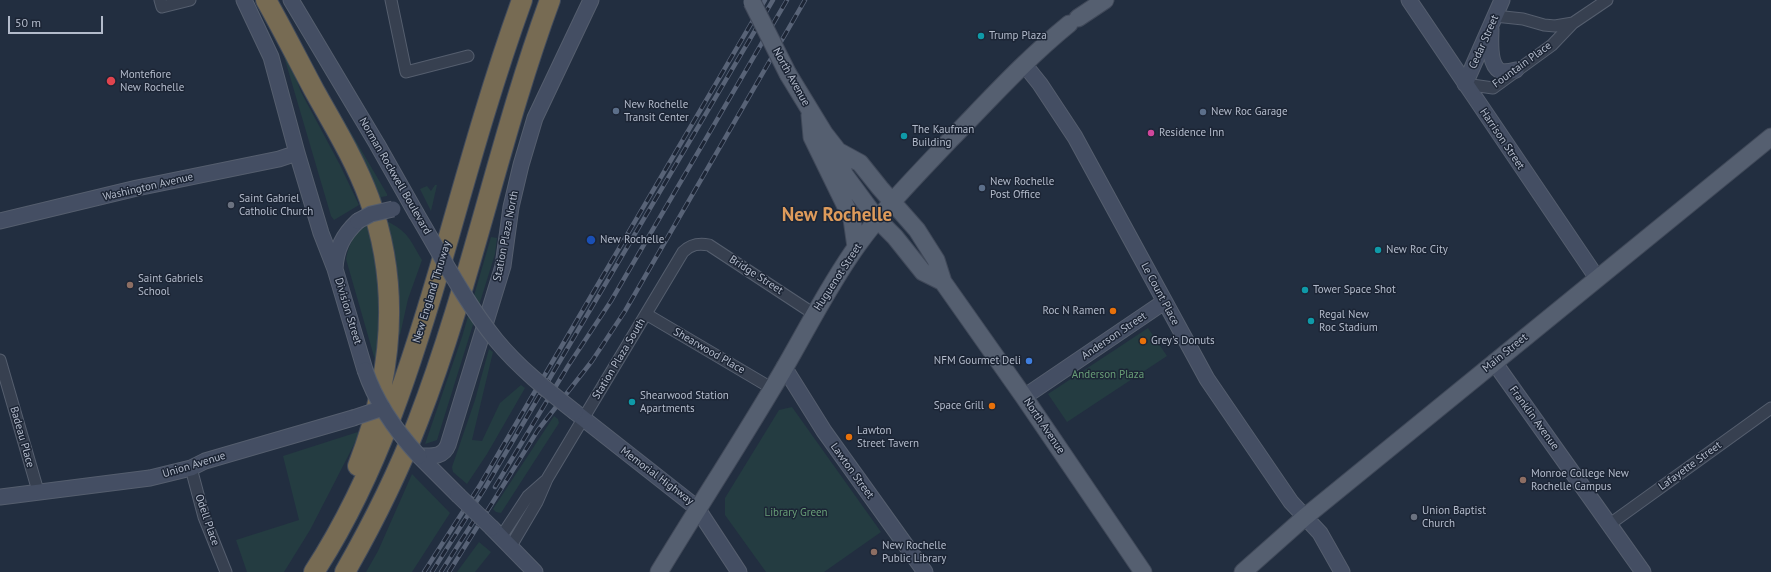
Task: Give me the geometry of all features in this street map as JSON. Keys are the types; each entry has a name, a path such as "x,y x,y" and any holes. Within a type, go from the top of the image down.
{"highway":[{"path":"266,0 344,145 361,180 379,232 388,278 390,334 380,396 360,460 317,568"},
{"name":"New England Thruway","path":"317,568 364,482 382,441 399,396 427,309 492,87 522,0"},
{"path":"345,572 383,504 419,419 449,331 525,73 550,0"}],"main road":[{"name":"Huguenot Street","path":"659,572 697,508 773,388 814,314 856,247 877,219 982,106 1024,64 1074,21 1105,0"},
{"name":"North Avenue","path":"751,1 788,74 810,111 838,151 844,174 877,219 895,237 923,272 943,282"},
{"path":"810,111 812,137 852,220 856,247"},
{"name":"Main Street","path":"1243,572 1306,517 1494,362 1771,137"},
{"name":"North Avenue","path":"838,151 860,163 917,230 936,260 943,282 1024,397 1143,572"}],"street":[{"path":"161,3 190,0"},
{"name":"Division Street","path":"244,0 271,57 297,153 321,233 335,269 365,370 383,408 396,430 419,456 536,572"},
{"name":"Norman Rockwell Boulevard","path":"291,0 377,144 414,211 475,312 496,340 530,376 579,416"},
{"path":"392,0 406,72 468,56"},
{"name":"Station Plaza North","path":"419,456 439,456 446,451 503,266 512,207 521,166 535,118 591,0"},
{"name":"Harrison Street","path":"1409,0 1597,278"},
{"name":"Cedar Street","path":"1465,84 1502,0"},
{"name":"Fountain Place","path":"1465,84 1493,88 1552,44 1573,23 1607,0"},
{"name":"Fountain Place","path":"1493,21 1523,19 1544,25 1555,26 1573,23"},
{"path":"1493,21 1494,63 1500,71 1506,72 1516,70"},
{"name":"Le Count Place","path":"1024,64 1040,84 1075,137 1164,302 1218,396 1291,502 1320,533 1342,572"},
{"name":"Washington Avenue","path":"0,221 137,188 279,159 297,153"},
{"path":"335,269 337,251 340,242 345,234 358,221 371,214 393,209 414,211"},
{"name":"Station Plaza South","path":"501,537 528,496 547,479 579,416 646,314 683,252 695,244"},
{"name":"Bridge Street","path":"695,244 709,245 814,314"},
{"name":"Anderson Street","path":"1024,397 1164,302"},
{"name":"Shearwood Place","path":"646,314 773,388"},
{"name":"Badeau Place","path":"0,360 38,491"},
{"name":"Franklin Avenue","path":"1494,362 1643,572"},
{"name":"Lawton Street","path":"784,367 824,431 925,572"},
{"name":"Union Avenue","path":"0,497 150,478 191,468 205,461 383,408"},
{"name":"Lafayette Street","path":"1610,524 1771,408"},
{"name":"Memorial Highway","path":"579,416 697,508 738,572"},
{"name":"Odell Place","path":"191,468 204,517 226,572"}],"green space":[{"path":"286,51 301,92 340,165 359,205 334,220 331,216 283,53"},
{"path":"313,68 387,194 387,196 381,197 386,221 404,232 422,260 408,299 400,335 396,331 396,298"},
{"path":"435,185 437,185 431,211 420,189 427,186 431,191"},
{"path":"368,225 378,274 381,319 377,367 346,259 353,239"},
{"path":"491,237 497,238 495,254 437,440 425,444 462,337"},
{"name":"Anderson Plaza","path":"1148,328 1167,356 1067,422 1048,394"},
{"path":"489,349 493,352 472,440 482,441 500,403 521,385 525,388 487,454 467,484 453,472 452,467 475,400"},
{"name":"Library Green","path":"792,407 881,532 824,572 766,572 725,515 725,498 779,410"},
{"path":"554,416 558,419 559,423 501,513 496,512 493,509"},
{"path":"361,431 310,530 284,572 247,572 236,540 299,520 283,456"},
{"path":"412,474 450,513 412,572 366,572 378,551"},
{"path":"479,542 491,552 475,572 457,572"}],"railway":[{"path":"424,572 480,485 765,0"},
{"path":"432,572 485,488 773,0"},
{"path":"495,487 568,366 611,301 787,0"},
{"path":"449,572 538,430 592,361 625,311 805,0"},
{"path":"441,572 475,519"}],"place":[{"name":"Trump Plaza","path":"981,36"},
{"name":"Montefiore New Rochelle","path":"111,81"},
{"name":"New Rochelle Transit Center","path":"616,111"},
{"name":"New Roc Garage","path":"1203,112"},
{"name":"Residence Inn","path":"1151,133"},
{"name":"The Kaufman Building","path":"904,136"},
{"name":"New Rochelle Post Office","path":"982,188"},
{"name":"Saint Gabriel Catholic Church","path":"231,205"},
{"name":"New Rochelle","path":"591,240"},
{"name":"New Roc City","path":"1378,250"},
{"name":"Saint Gabriels School","path":"130,285"},
{"name":"Tower Space Shot","path":"1305,290"},
{"name":"Roc N Ramen","path":"1113,311"},
{"name":"Regal New Roc Stadium","path":"1311,321"},
{"name":"Grey's Donuts","path":"1143,341"},
{"name":"NFM Gourmet Deli","path":"1029,361"},
{"name":"Shearwood Station Apartments","path":"632,402"},
{"name":"Space Grill","path":"992,406"},
{"name":"Lawton Street Tavern","path":"849,437"},
{"name":"Monroe College New Rochelle Campus","path":"1523,480"},
{"name":"Union Baptist Church","path":"1414,517"},
{"name":"New Rochelle Public Library","path":"874,552"}],"district":[{"name":"New Rochelle","path":"837,216"}]}
